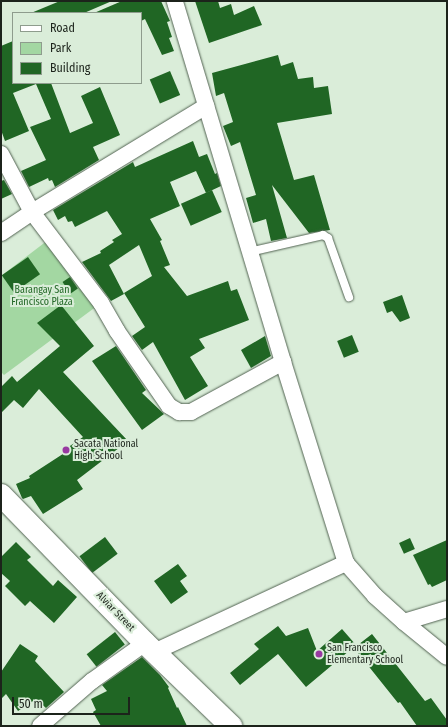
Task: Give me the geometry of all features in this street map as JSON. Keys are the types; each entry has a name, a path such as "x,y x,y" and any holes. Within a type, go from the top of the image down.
{"street":[{"path":"175,1 283,362 346,563 375,596 404,622 447,656"},
{"path":"1,233 32,212 206,106"},
{"path":"1,154 32,212 101,303 117,331 169,406 179,412 190,412 283,362"},
{"name":"Alviar Street","path":"1,496 150,647 232,726"},
{"path":"40,726 92,681 150,647 346,563"},
{"path":"404,622 447,609"}],"lane":[{"path":"250,252 323,235 328,238 349,297"}],"green space":[{"name":"Barangay San Francisco Plaza","path":"52,237 101,303 4,375 1,372 1,276"}],"building":[{"path":"60,1 112,1 86,12 33,12"},
{"path":"122,1 161,1 170,21 167,22 172,37 169,38 174,51 162,55 145,19 142,20 142,12 96,12"},
{"path":"195,1 218,1 220,8 231,4 234,15 254,6 262,25 209,43"},
{"path":"12,41 12,84 36,84 13,93 29,131 5,141 1,130 1,46"},
{"path":"278,55 281,66 293,62 298,79 313,77 314,88 328,86 332,114 277,123 294,180 314,175 330,230 309,233 272,185 287,238 271,241 266,219 253,223 246,198 256,195 240,142 231,146 223,126 233,122 224,93 216,96 212,73"},
{"path":"170,71 180,95 160,104 150,80"},
{"path":"36,84 51,84 70,133 93,123 81,96 100,87 120,135 93,147 99,160 55,187 52,180 49,181 48,178 29,187 21,171 46,160 30,127 51,119"},
{"path":"193,141 199,157 207,154 215,174 217,173 221,186 206,193 196,171 170,182 180,206 150,219 162,240 160,241 170,265 164,267 187,296 228,281 231,291 237,289 249,320 199,339 205,348 190,357 208,386 185,400 153,342 142,350 132,336 145,327 124,293 152,276 139,245 109,265 124,294 111,301 82,262 101,253 100,251 114,242 112,240 122,234 107,211 75,227 72,221 68,222 65,216 58,220 53,210 133,162 135,167"},
{"path":"4,180 12,194 1,199 1,181"},
{"path":"212,190 222,212 191,226 181,204"},
{"path":"28,257 40,274 14,293 2,275"},
{"path":"70,277 78,289 70,294 63,282"},
{"path":"402,295 410,318 400,322 392,311 387,313 383,302"},
{"path":"61,305 94,346 63,372 128,441 77,480 83,489 43,514 31,496 22,498 16,484 30,478 29,476 69,450 67,448 83,437 39,389 23,408 14,400 1,413 1,387 12,376 17,382 60,346 37,323"},
{"path":"352,335 359,352 344,358 337,341"},
{"path":"265,336 271,356 251,368 241,350"},
{"path":"116,346 146,390 142,393 164,414 142,430 92,361"},
{"path":"105,537 118,554 92,573 79,556"},
{"path":"410,538 415,549 404,554 399,543"},
{"path":"447,540 447,580 432,587 430,584 428,585 413,555"},
{"path":"16,542 31,557 27,560 53,586 58,580 77,597 54,623 30,601 25,606 5,586 10,581 1,573 1,557"},
{"path":"178,564 187,576 180,581 188,592 171,604 154,581"},
{"path":"278,626 286,636 308,628 317,651 342,629 356,645 306,687 278,654 240,685 230,673 259,649 254,644"},
{"path":"115,632 125,645 96,667 87,654"},
{"path":"372,634 425,701 431,698 447,720 447,726 417,726 400,702 398,703 354,648"},
{"path":"20,644 38,656 35,661 64,692 46,708 36,699 18,711 6,694 1,699 1,672"},
{"path":"142,657 160,675 169,687 168,688 177,708 178,707 187,726 101,726 93,712 96,710 91,699 107,691 102,685"}],"place":[{"name":"Sacata National High School","path":"66,450"},
{"name":"San Francisco Elementary School","path":"319,654"}]}
